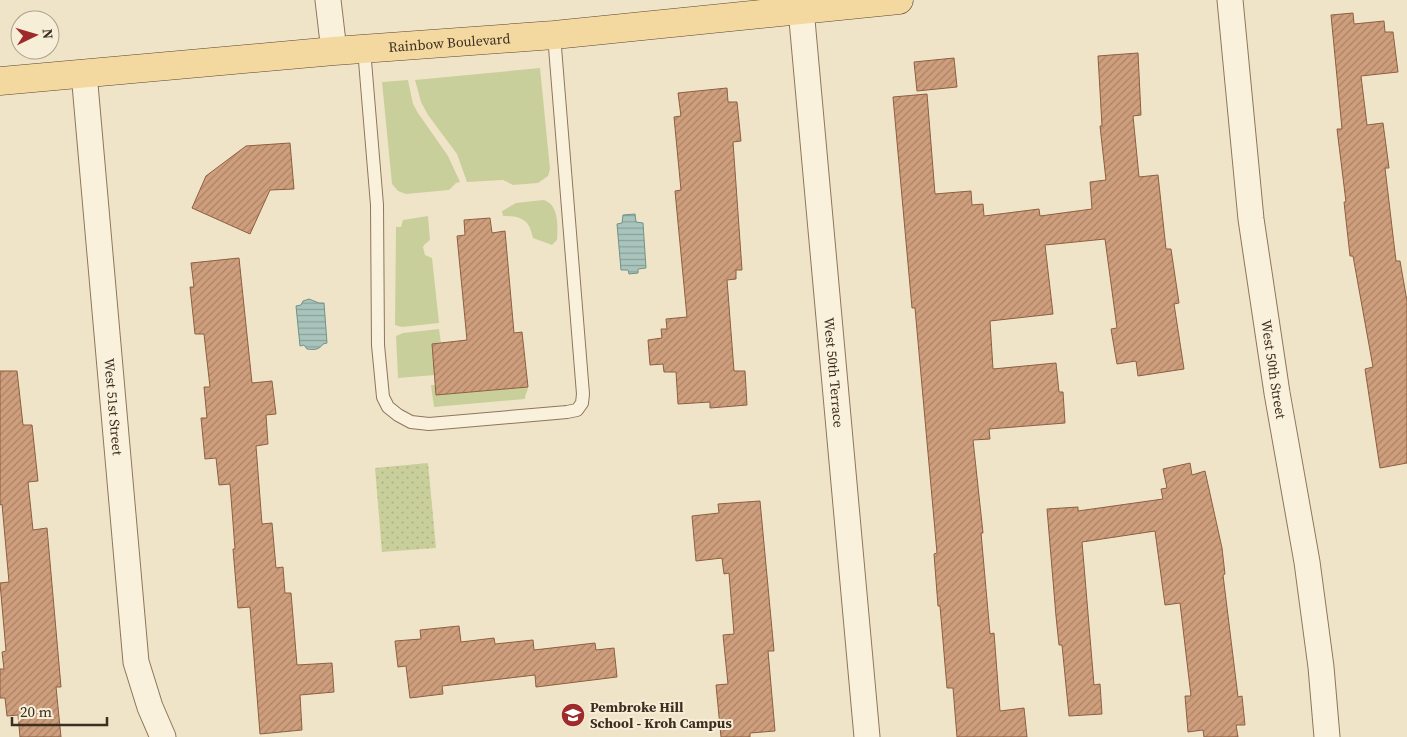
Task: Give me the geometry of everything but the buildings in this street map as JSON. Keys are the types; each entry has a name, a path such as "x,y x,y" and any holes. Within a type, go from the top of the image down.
{"main road":[{"name":"Rainbow Boulevard","path":"0,81 334,51 554,35 899,0"}],"street":[{"path":"328,0 334,51"},
{"name":"West 50th Street","path":"1230,0 1251,219 1277,393 1307,562 1321,667 1327,737"},
{"name":"West 50th Terrace","path":"802,9 867,737"},
{"name":"West 51st Street","path":"84,73 136,662 150,707 163,737"}],"lane":[{"path":"364,49 377,205 378,344 383,397 388,407 398,415 411,422 429,424 566,412 577,410 582,403 554,35"}],"green space":[{"path":"540,68 550,169 548,176 538,183 513,185 503,180 467,182 457,154 428,115 421,102 415,80"},
{"path":"408,80 413,104 448,156 460,182 456,183 449,190 406,194 398,191 392,184 382,82"},
{"path":"543,200 552,206 556,216 557,240 552,245 533,238 529,227 523,220 503,216 502,211 516,203"},
{"path":"428,216 430,240 423,247 425,255 432,258 439,323 402,327 395,325 396,227 401,227 403,220"},
{"path":"439,329 441,343 432,344 435,375 398,378 396,336 403,333"},
{"path":"431,385 435,385 437,395 528,387 525,399 434,407"},
{"path":"428,463 436,548 382,552 375,468"}],"water":[{"path":"635,214 636,222 643,223 646,268 638,269 638,273 629,274 628,270 621,270 617,224 622,223 623,215"},
{"path":"309,299 324,303 327,343 314,349 307,349 304,345 300,346 296,306"}],"place":[{"name":"Pembroke Hill School - Kroh Campus","path":"573,715"}]}
